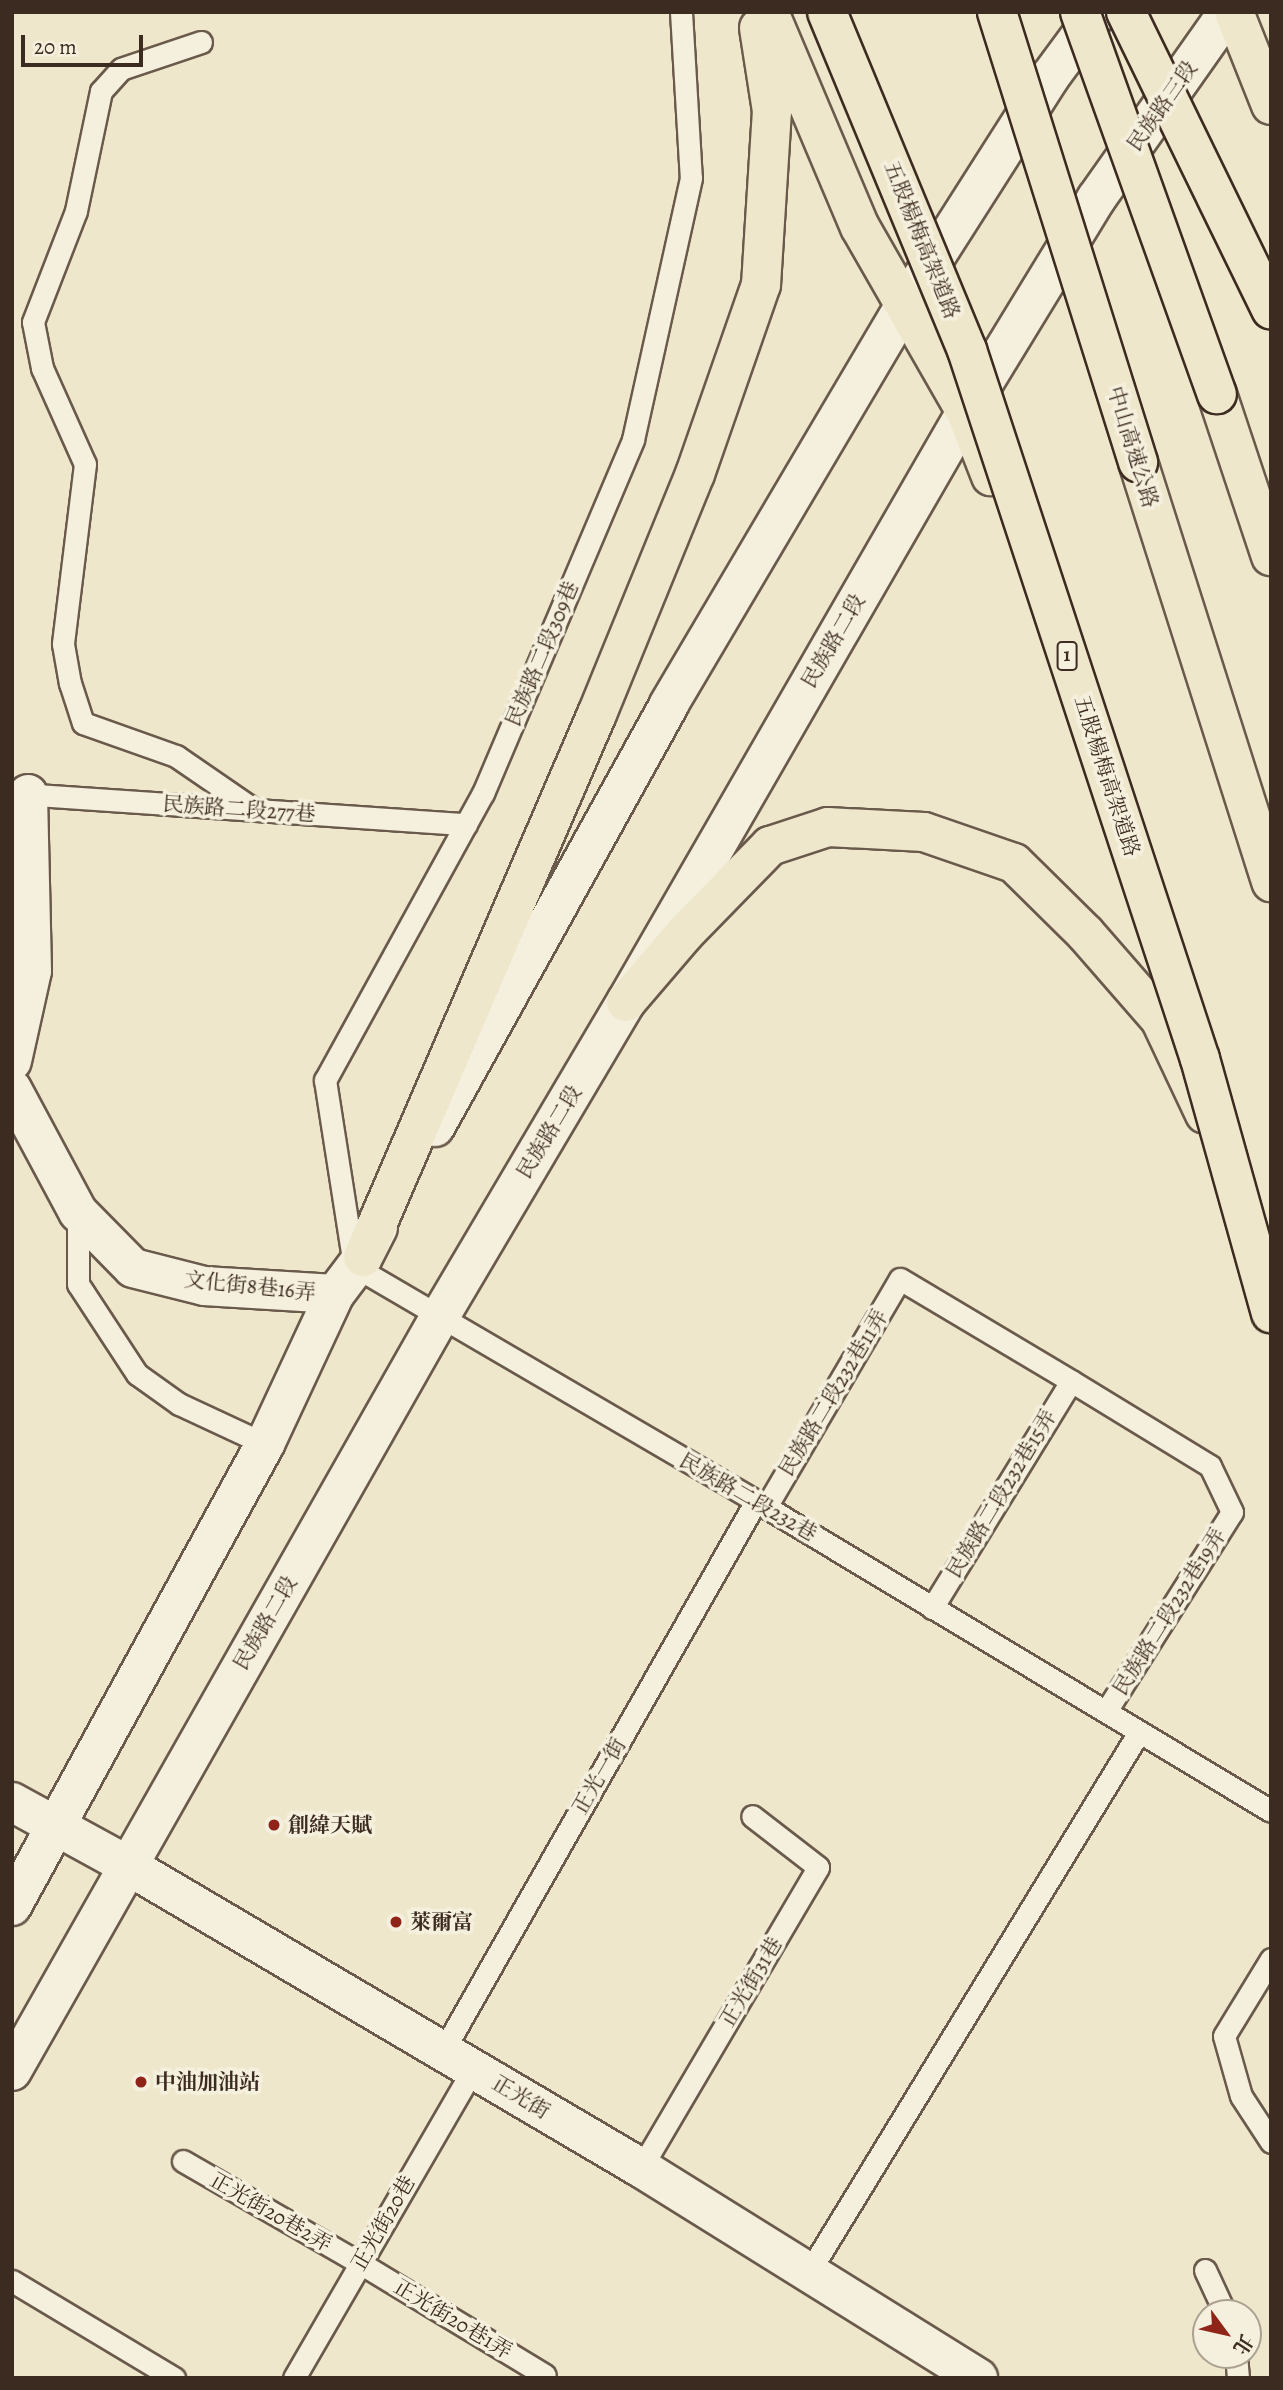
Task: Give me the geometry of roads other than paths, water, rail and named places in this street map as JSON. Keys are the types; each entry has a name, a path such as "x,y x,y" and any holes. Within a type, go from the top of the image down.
{"highway":[{"path":"351,1273 602,701 695,474 761,285 772,111 756,12"},
{"path":"769,12 860,227 883,272 906,303 966,412 1012,528 1210,1125"},
{"name":"五股楊梅高架道路","path":"827,12 967,349 1200,1059 1271,1313"},
{"name":"中山高速公路","path":"997,12 1271,881"},
{"path":"1080,12 1217,394 1271,556"},
{"path":"1126,12 1271,309"},
{"path":"1234,12 1271,105"},
{"path":"626,1002 685,933 770,846 828,827 924,832 1014,863 1085,933 1160,1019 1210,1125 1271,1277"}],"main road":[{"path":"12,1906 265,1444 351,1273 669,704 906,303 1050,77 1097,12"},
{"name":"民族路三段","path":"1097,200 1228,12"},
{"name":"民族路二段","path":"12,2071 439,1318 626,1002 966,412 1097,200"},
{"path":"12,1061 32,971 20,794"},
{"name":"文化街8巷16弄","path":"12,1088 78,1212 133,1268 204,1286 351,1273"},
{"name":"正光街","path":"12,1802 56,1829 127,1865 641,2168 978,2378"}],"lane":[{"name":"民族路二段309巷","path":"351,1273 325,1080 483,793 633,440 691,178 681,12"},
{"path":"201,42 121,69 101,91 76,211 33,322 42,368 85,464 63,644 70,683 83,723 176,757 253,810"},
{"name":"民族路二段277巷","path":"20,794 466,824"},
{"path":"78,1212 78,1284 138,1374 179,1404 265,1444"},
{"name":"民族路二段232巷","path":"351,1273 439,1318 761,1504 1271,1811"},
{"name":"民族路二段232巷11弄","path":"761,1504 900,1279 1070,1381"},
{"name":"民族路二段232巷19弄","path":"1070,1381 1210,1466 1232,1512 1106,1711"},
{"name":"民族路二段232巷15弄","path":"932,1608 1070,1381"},
{"name":"正光一街","path":"458,2060 761,1504"},
{"path":"809,2272 1139,1732"},
{"name":"正光街31巷","path":"641,2168 818,1867 752,1816"},
{"path":"1271,1959 1224,2036 1241,2096 1271,2142"},
{"name":"正光街20巷","path":"294,2378 360,2263 458,2060"},
{"name":"正光街20巷2弄","path":"183,2161 360,2263"},
{"name":"正光街20巷1弄","path":"360,2263 545,2375"},
{"path":"1205,2270 1218,2299"},
{"path":"12,2281 174,2378"}],"place":[{"name":"創緯天賦","path":"274,1825"},
{"name":"萊爾富","path":"396,1922"},
{"name":"中油加油站","path":"141,2082"}]}
